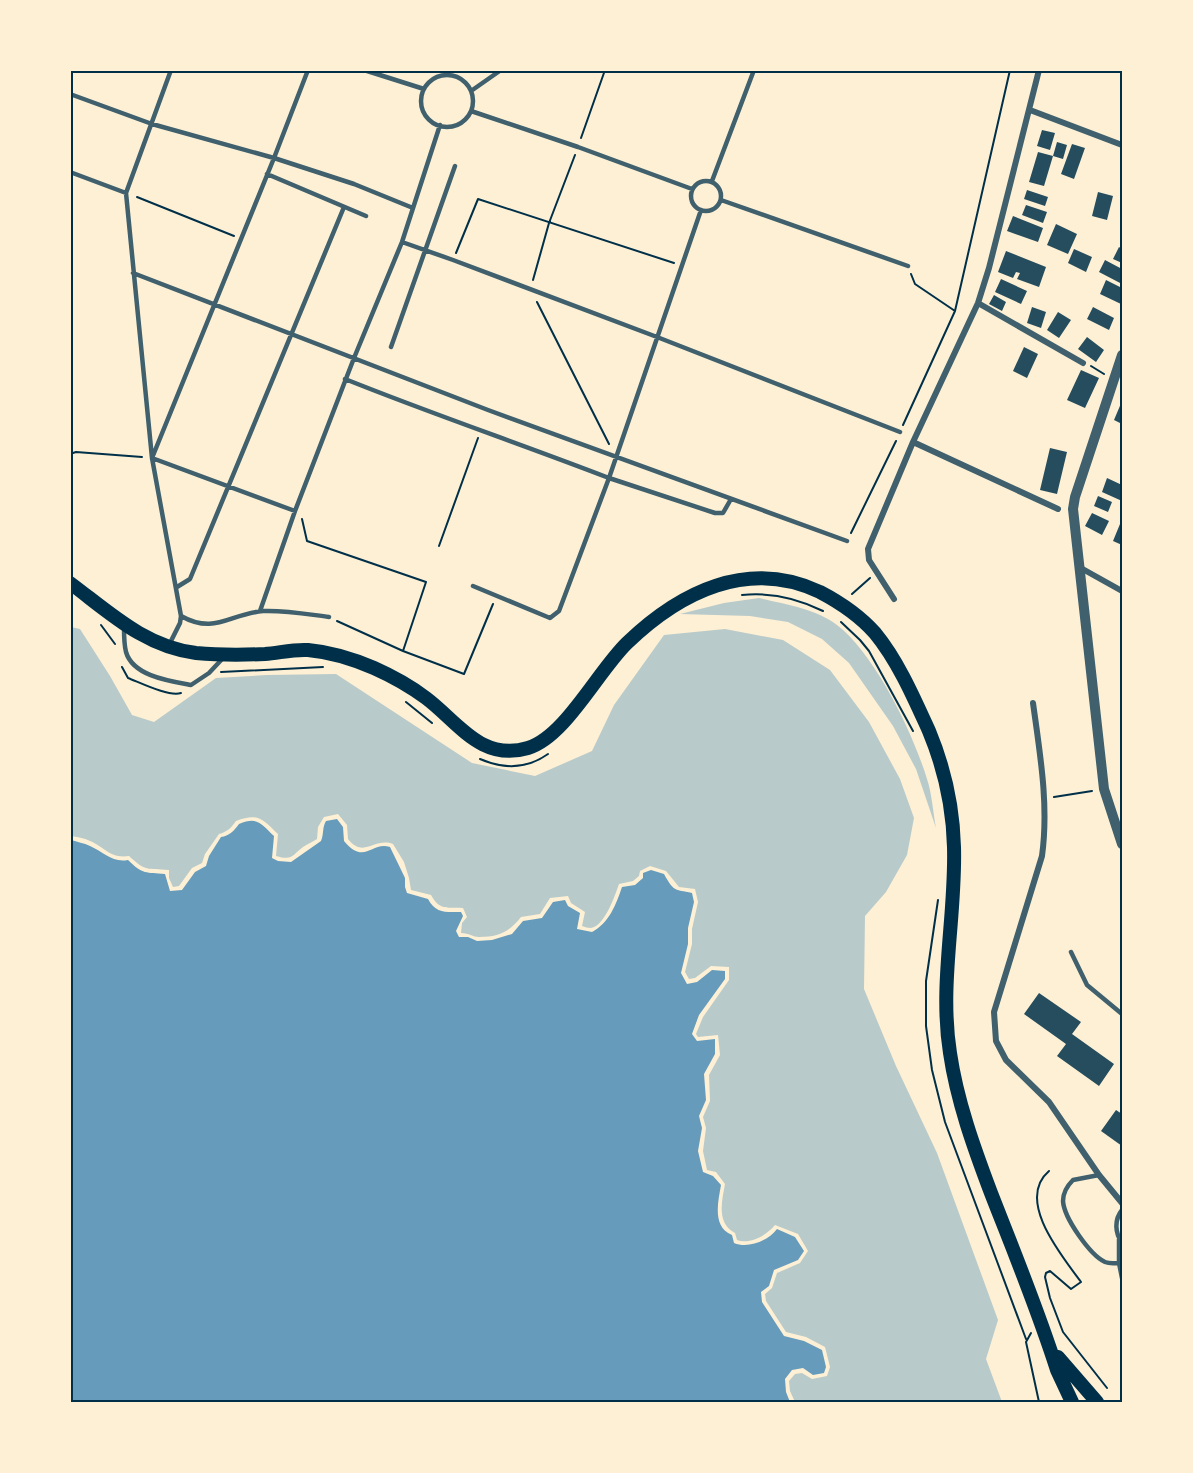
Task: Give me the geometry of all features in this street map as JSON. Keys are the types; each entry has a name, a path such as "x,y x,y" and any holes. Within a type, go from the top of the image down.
{"main road":[{"path":"70,583 124,625 169,646 193,653 267,654 305,650 357,662 394,677 423,696 479,744 498,750 518,750 538,744 555,732 625,645 673,605 722,584 767,577 786,579 841,603 860,617 877,635 890,654 913,696 945,777 954,844 946,982 947,1029 953,1072 973,1143 1068,1400"},
{"path":"1049,1346 1097,1402"}],"street":[{"path":"894,599 869,560 868,549 913,442 978,303 1039,70"},
{"path":"1030,110 1122,145"},
{"path":"978,303 1083,363"},
{"path":"1122,355 1118,382 1074,497 1073,509 1104,789 1122,844"},
{"path":"913,442 1058,509"},
{"path":"1079,567 1122,591"},
{"path":"1033,703 1045,798 1046,830 1042,856 994,1012 996,1041 1006,1060 1049,1102 1099,1175 1122,1203"}],"lane":[{"path":"169,646 181,616 152,458 126,193 171,70"},
{"path":"152,458 308,70"},
{"path":"364,70 424,89"},
{"path":"457,77 459,70"},
{"path":"471,91 501,70"},
{"path":"712,181 754,70"},
{"path":"437,76 457,77 463,80 471,91 473,100 471,111 456,125 445,126 431,121 425,115 422,106 424,89 437,76"},
{"path":"70,94 152,124 274,158 354,184 413,208"},
{"path":"471,111 692,189"},
{"path":"260,611 345,379 402,242 440,125"},
{"path":"391,347 455,166"},
{"path":"70,172 126,193"},
{"path":"267,174 366,216"},
{"path":"700,181 712,181 720,189 721,200 713,210 701,210 692,202 692,189 700,181"},
{"path":"721,200 908,266"},
{"path":"177,587 190,579 344,207"},
{"path":"474,586 550,618 559,611 609,478 701,210"},
{"path":"402,242 657,337 900,432"},
{"path":"133,273 214,306 615,457 847,541"},
{"path":"345,379 416,408 481,429 609,478 715,513 723,513 730,499"},
{"path":"152,458 295,512"},
{"path":"181,616 205,626 260,611 289,611 328,617"},
{"path":"124,625 125,650 129,660 141,671 176,682 191,685 217,666 226,654"},
{"path":"1071,952 1087,985 1122,1014"},
{"path":"1099,1175 1073,1180 1067,1186 1063,1199 1067,1218 1102,1261 1119,1263"},
{"path":"1122,1210 1116,1226 1121,1241 1119,1263 1122,1278"}],"path":[{"path":"847,541 955,311 1010,70"},
{"path":"126,193 241,238"},
{"path":"453,260 478,199 683,266"},
{"path":"549,223 530,290 615,457"},
{"path":"908,266 915,284 955,311"},
{"path":"1083,363 1118,382"},
{"path":"439,546 481,429"},
{"path":"70,454 76,452 152,458"},
{"path":"295,512 304,521 307,541 426,582 403,651"},
{"path":"841,603 877,572"},
{"path":"739,595 782,596 825,612"},
{"path":"328,617 403,651 464,674 496,596"},
{"path":"838,620 869,651 917,739"},
{"path":"1045,798 1104,789"},
{"path":"938,900 926,981 926,1026 932,1070 945,1122 1026,1339 1039,1402"},
{"path":"1049,1171 1040,1178 1038,1206 1045,1229 1081,1282 1071,1289 1050,1271 1046,1273 1050,1298 1063,1332 1107,1388"},
{"path":"1026,1339 1040,1322"}],"shaded area":[{"path":"759,598 800,608 829,619 851,638 865,655 891,696 921,760 929,785 936,828 916,769 893,726 849,663 822,639 788,622 750,616 680,614 724,603"},
{"path":"71,627 80,629 132,715 154,722 216,678 336,674 472,763 535,776 592,751 614,705 664,635 725,629 783,640 830,670 869,722 900,779 914,818 907,855 886,892 865,916 864,989 896,1066 937,1153 998,1320 986,1359 1002,1402 795,1402 789,1381 795,1374 802,1373 812,1379 827,1376 830,1367 825,1347 806,1337 786,1332 766,1301 765,1294 772,1288 777,1273 800,1263 808,1251 798,1234 775,1225 758,1238 747,1241 737,1240 735,1233 725,1224 723,1218 722,1204 725,1184 716,1172 707,1170 703,1151 706,1128 703,1117 710,1101 709,1075 720,1055 718,1035 698,1037 696,1034 703,1017 729,980 729,967 711,966 695,978 689,979 685,972 698,902 695,889 679,887 666,871 650,866 640,871 639,876 633,881 619,884 609,909 596,926 591,928 582,926 585,912 571,903 568,896 550,898 540,914 521,917 503,933 477,937 461,933 462,923 467,917 463,908 441,906 431,895 411,890 404,862 393,844 380,843 364,848 354,845 348,839 347,825 338,814 324,817 318,827 317,839 286,858 276,856 278,834 264,821 250,817 236,821 229,829 219,834 205,854 202,863 192,868 179,886 173,887 169,878 169,870 143,867 129,856 117,856 95,843 71,836"}],"water":[{"path":"337,819 343,827 344,841 357,852 383,846 390,847 405,878 407,893 428,899 438,910 461,912 463,916 456,931 459,937 468,937 477,941 492,940 512,934 523,921 542,918 553,902 565,900 568,906 580,913 577,929 592,932 607,919 622,887 635,885 643,878 643,873 651,870 664,874 675,889 692,893 694,902 681,973 687,984 697,982 712,970 725,971 725,979 699,1015 692,1034 697,1041 715,1039 715,1054 704,1074 706,1100 699,1116 702,1128 698,1151 703,1172 713,1176 721,1185 719,1220 721,1226 732,1235 734,1243 745,1245 757,1243 777,1229 795,1237 804,1251 798,1260 774,1270 769,1286 761,1292 762,1302 784,1336 804,1341 822,1350 826,1367 824,1373 813,1375 803,1368 792,1370 785,1379 790,1402 71,1402 71,840 88,845 117,860 128,860 145,872 165,874 170,891 182,890 195,872 206,866 209,856 221,837 231,833 239,824 259,822 274,836 272,858 291,862 321,841 326,821"}],"building":[{"path":"1042,130 1055,133 1050,150 1037,146"},
{"path":"1057,142 1067,145 1063,159 1053,156"},
{"path":"1072,144 1085,148 1074,179 1061,174"},
{"path":"1038,152 1053,156 1044,186 1029,182"},
{"path":"1027,190 1048,197 1045,206 1024,199"},
{"path":"1098,192 1113,196 1107,220 1092,216"},
{"path":"1026,205 1047,212 1043,223 1022,215"},
{"path":"1013,216 1043,228 1038,242 1007,231"},
{"path":"1056,224 1077,234 1068,254 1047,245"},
{"path":"1119,247 1122,249 1122,263 1113,259"},
{"path":"1074,249 1092,257 1086,272 1068,263"},
{"path":"1006,251 1046,267 1039,287 1017,279 1020,273 1016,272 1013,278 998,272"},
{"path":"1105,260 1122,269 1122,284 1099,272"},
{"path":"1001,279 1027,291 1021,304 995,292"},
{"path":"1106,280 1122,288 1121,304 1100,294"},
{"path":"994,295 1006,302 1002,311 989,304"},
{"path":"1032,307 1046,312 1041,328 1027,323"},
{"path":"1093,307 1114,318 1109,330 1087,319"},
{"path":"1058,312 1071,320 1059,338 1047,330"},
{"path":"1087,337 1104,350 1096,362 1078,349"},
{"path":"1024,347 1038,354 1027,378 1013,371"},
{"path":"1081,370 1099,378 1085,408 1067,400"},
{"path":"1122,401 1122,424 1114,420"},
{"path":"1050,448 1067,452 1057,494 1040,490"},
{"path":"1107,478 1122,485 1122,501 1102,492"},
{"path":"1098,496 1112,502 1108,512 1094,506"},
{"path":"1092,513 1109,521 1102,535 1085,526"},
{"path":"1120,524 1122,525 1122,545 1113,541"},
{"path":"1039,993 1081,1022 1072,1034 1114,1064 1099,1086 1057,1056 1066,1044 1024,1014"},
{"path":"1116,1110 1122,1114 1122,1146 1101,1131"}]}
